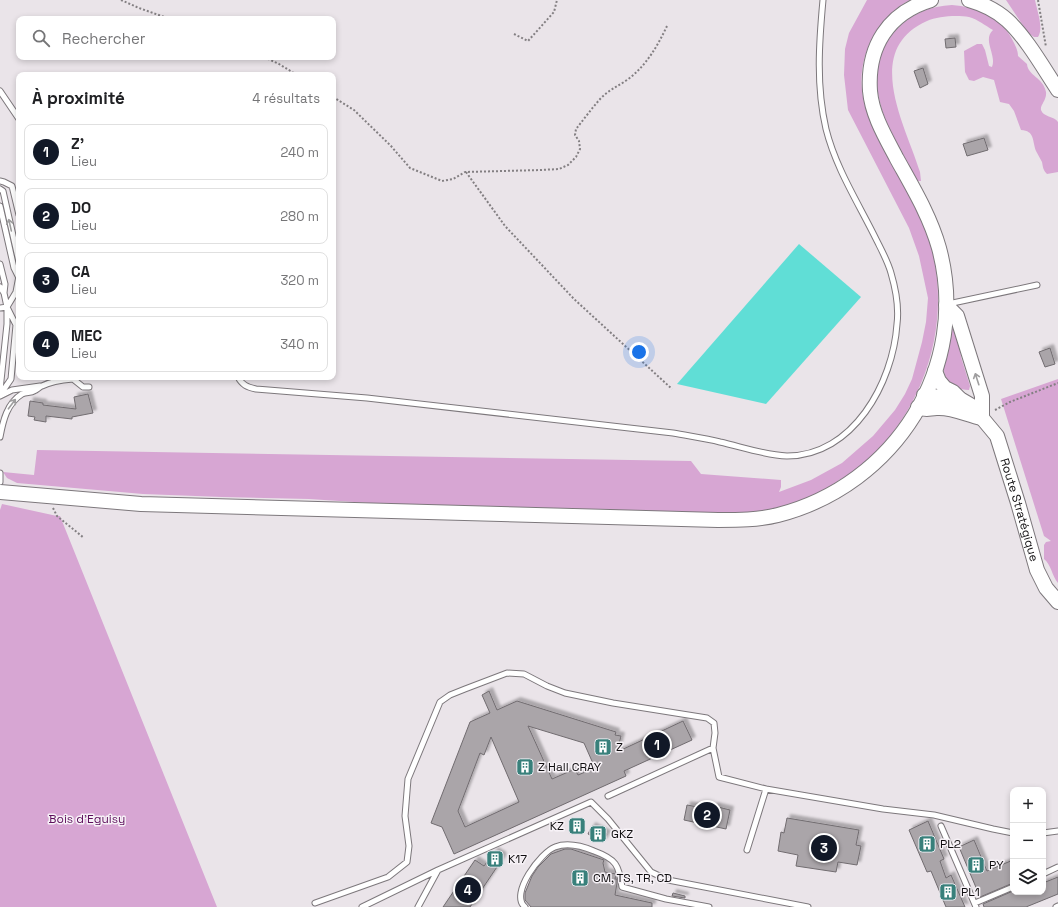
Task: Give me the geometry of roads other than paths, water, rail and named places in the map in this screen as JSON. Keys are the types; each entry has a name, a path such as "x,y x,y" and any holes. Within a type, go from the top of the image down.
{"main road":[{"path":"0,492 141,504 718,520 755,519 777,515 806,506 830,495 852,481 887,452 905,429 922,401 935,371 941,349 946,305 944,270 932,229 915,191 884,134 876,116 871,93 870,78 872,58 883,33 897,18 908,10 916,5 931,0"},
{"path":"976,1 1007,20 1042,65 1058,90"},
{"path":"922,401 924,410 938,408 954,409 982,418 982,396 957,316 946,305"},
{"name":"Route Stratégique","path":"935,371 945,388 954,392 960,399 972,406 997,436 1002,447 1036,570 1046,588 1058,602"},
{"path":"922,401 932,395 951,400 960,399"}],"lane":[{"path":"240,380 248,387 256,389 367,398 672,433 719,442 759,452 787,456 810,453 832,444 851,429 870,405 882,384 895,341 897,299 886,260 843,175 833,152 826,129 819,83 819,58 823,0"},
{"path":"0,91 16,115"},
{"path":"0,181 12,186 16,203"},
{"path":"0,189 3,191 16,249"},
{"path":"0,206 16,272"},
{"path":"0,264 7,307 7,324 0,390"},
{"path":"946,305 1037,285"},
{"path":"0,287 4,293"},
{"path":"0,308 7,307 16,294"},
{"path":"0,395 11,379 16,325 7,307"},
{"path":"0,395 12,390 41,386 55,381 64,380"},
{"path":"74,380 83,387 89,387"},
{"path":"0,437 2,425 8,409 15,400 24,393 34,392 41,386"},
{"path":"0,473 0,482"},
{"path":"315,903 388,877 407,862 409,846 405,816 408,779 440,702 450,695 507,673 524,674 547,686 565,693 613,703 707,718 714,723 715,733 713,748 719,778 766,789 883,809 934,815 1010,832"},
{"path":"608,796 713,748"},
{"path":"747,850 766,789"},
{"path":"362,907 438,870 591,802 608,819 651,872 668,880 808,907"},
{"path":"941,826 976,905 1010,888"},
{"path":"1046,833 1058,831"},
{"path":"525,907 522,905 520,895 529,873 540,858 554,847 569,844 586,847 605,855 616,864 622,887 709,907"},
{"path":"1046,873 1058,867"},
{"path":"418,907 438,870"}],"water":[{"path":"799,244 861,297 766,404 677,384"}],"place":[{"name":"Z'","path":"657,745"},
{"name":"Z","path":"603,747"},
{"name":"Z Hall CRAY","path":"525,767"},
{"name":"DO","path":"707,815"},
{"name":"KZ","path":"577,826"},
{"name":"GKZ","path":"598,834"},
{"name":"PL2","path":"927,844"},
{"name":"CA","path":"824,848"},
{"name":"K17","path":"495,859"},
{"name":"PY","path":"976,865"},
{"name":"CM, TS, TR, CD","path":"580,878"},
{"name":"MEC","path":"468,890"},
{"name":"PL1","path":"948,892"}],"park label":[{"name":"Bois d'Eguisy","path":"87,819"}]}
